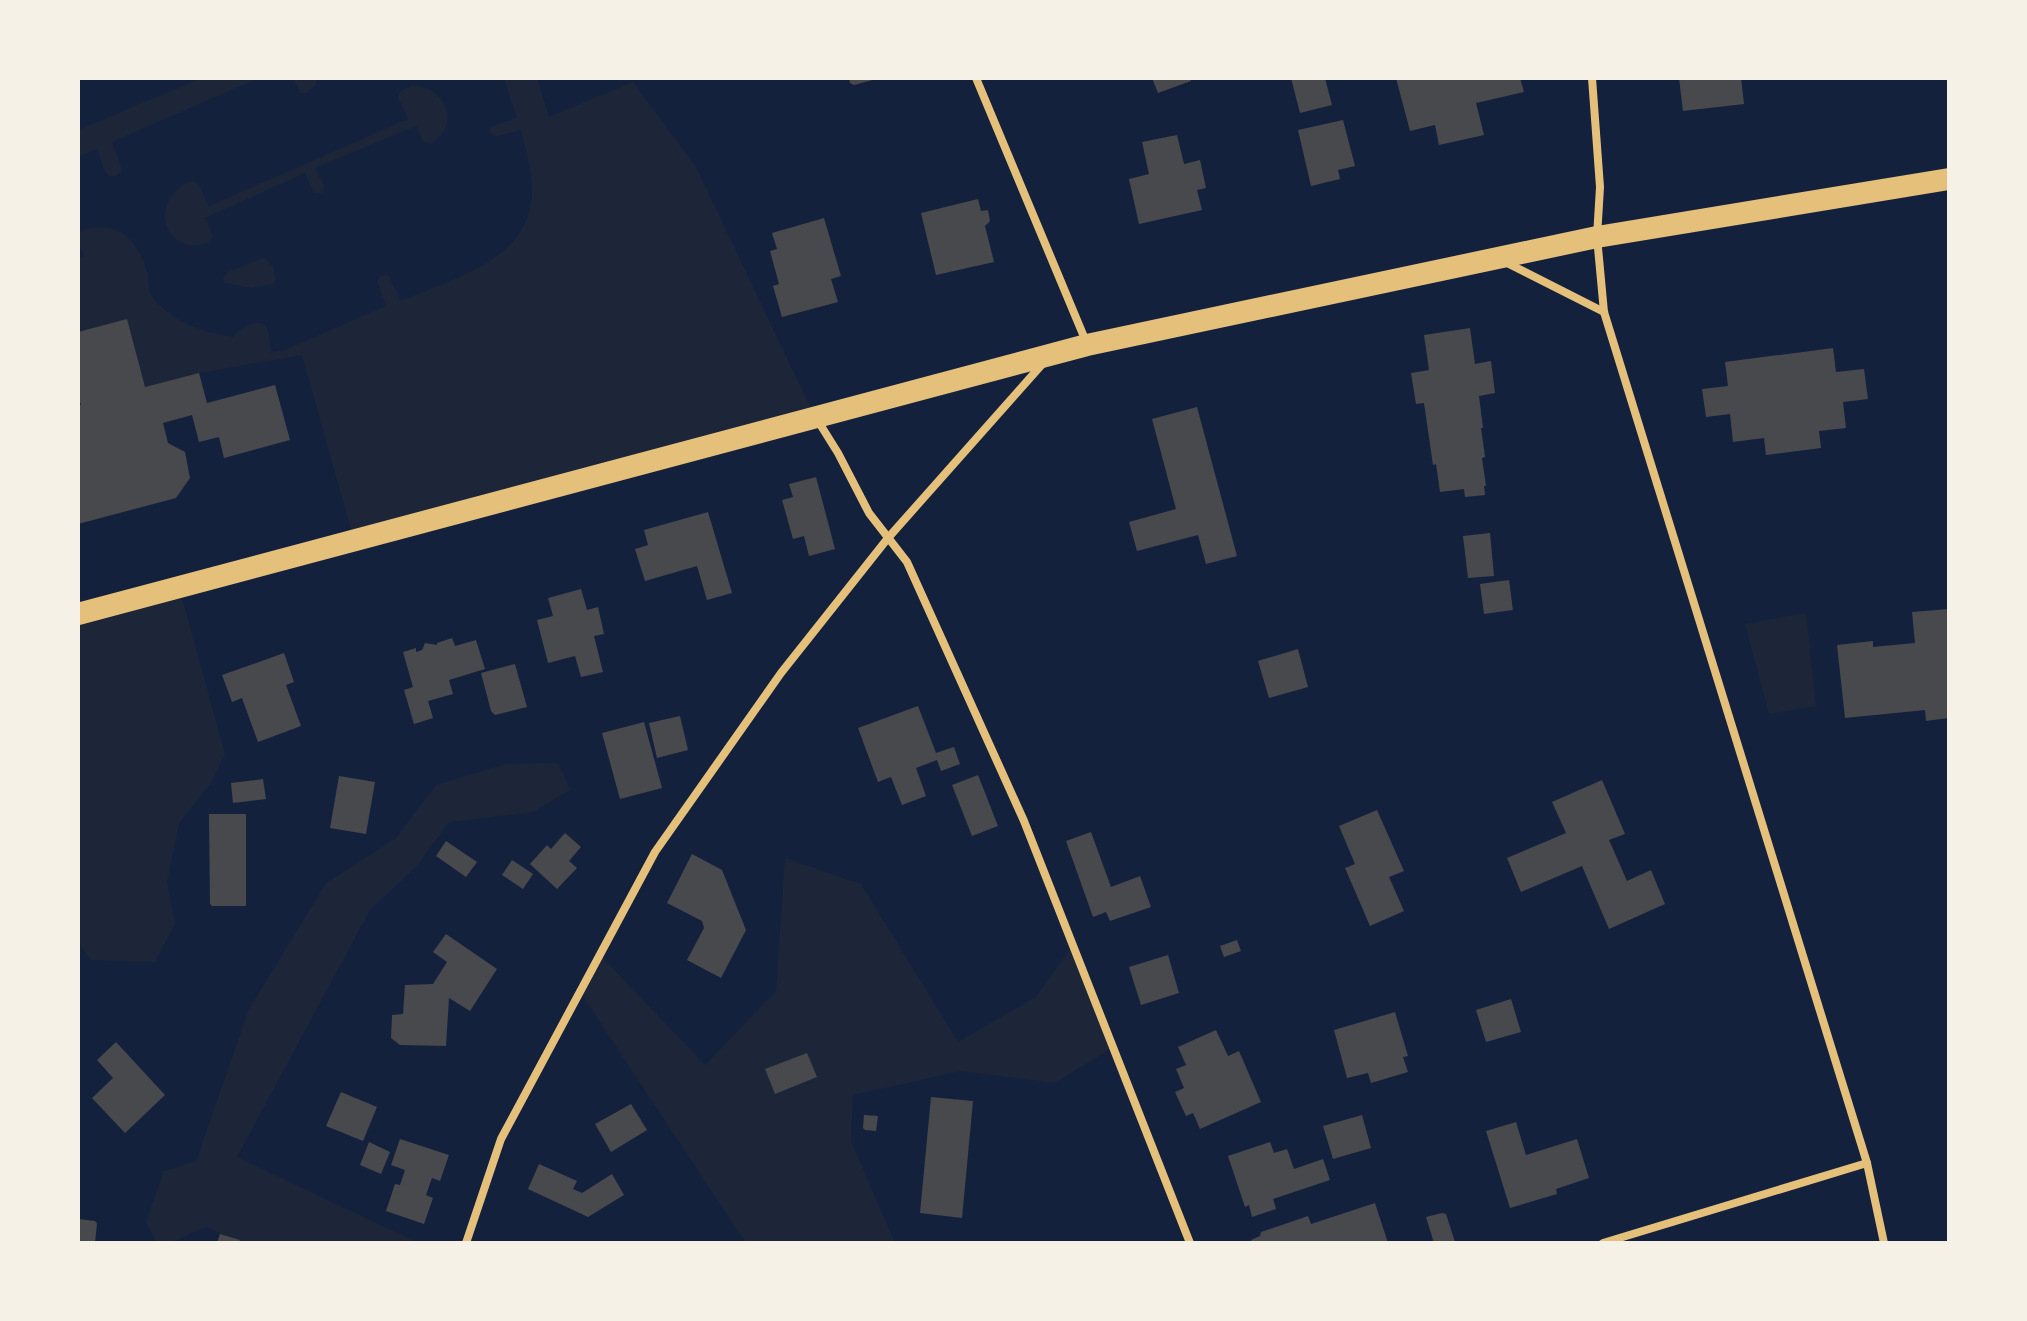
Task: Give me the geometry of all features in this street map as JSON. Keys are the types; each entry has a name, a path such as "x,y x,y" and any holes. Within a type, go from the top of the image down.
{"highway":[{"path":"78,614 1087,345 1597,237 1949,179"}],"street":[{"path":"976,78 1087,345"},
{"path":"1592,78 1600,187 1597,237 1604,312 1867,1163 1884,1243"},
{"path":"1497,257 1604,312"},
{"path":"466,1243 501,1139 655,852 781,673 888,538 1051,355"},
{"path":"815,417 869,513 907,562 1024,821 1190,1243"},
{"path":"1603,1243 1867,1163"}],"shaded area":[{"path":"202,78 259,78 112,142 121,166 121,172 116,176 105,172 97,149 78,157 78,130"},
{"path":"293,78 316,78 316,85 301,93"},
{"path":"504,78 537,78 549,117 633,82 696,167 815,417 354,540 302,355 199,373 145,387 78,332 78,259 84,256 78,243 78,232 91,228 113,229 130,240 143,260 150,293 168,313 199,329 233,337 246,327 261,324 268,331 271,353 386,306 377,282 380,276 388,275 401,301 489,262 507,248 521,231 530,210 532,184 521,130 495,137 489,129 517,118"},
{"path":"413,85 425,87 434,93 446,109 446,128 430,144 423,141 416,126 315,168 324,186 322,193 313,192 305,173 205,218 213,236 204,244 191,245 179,241 171,233 165,214 173,194 182,186 193,181 198,184 209,206 408,119 398,98 400,91"},
{"path":"264,258 274,270 276,280 273,284 252,288 224,283 228,272"},
{"path":"179,587 225,754 211,783 179,823 167,882 175,924 155,962 91,960 78,941 78,614"},
{"path":"1806,613 1816,706 1769,714 1745,624"},
{"path":"558,763 570,790 533,812 449,822 417,866 370,910 237,1157 418,1243 242,1243 206,1227 170,1243 156,1243 146,1221 164,1171 196,1161 249,1009 326,883 395,839 436,785 506,764"},
{"path":"785,858 861,884 958,1042 1036,997 1073,945 1113,1047 1055,1083 961,1071 853,1095 851,1142 895,1243 746,1243 580,992 600,955 705,1065 776,991"}],"building":[{"path":"849,78 876,78 876,79 854,85"},
{"path":"1152,78 1190,78 1191,81 1158,93"},
{"path":"1291,78 1325,78 1332,105 1300,113"},
{"path":"1396,78 1520,78 1524,92 1476,103 1484,135 1439,145 1435,125 1410,131"},
{"path":"1679,78 1741,78 1744,104 1683,111"},
{"path":"1343,120 1355,166 1338,170 1340,179 1311,186 1298,130"},
{"path":"1177,135 1184,164 1200,160 1206,188 1197,190 1202,210 1139,224 1129,179 1149,174 1142,142"},
{"path":"978,199 981,211 988,210 990,221 985,226 994,262 936,275 921,213"},
{"path":"824,218 841,276 831,279 838,302 782,317 773,286 779,284 770,251 777,249 772,233"},
{"path":"127,319 145,387 199,373 207,403 275,385 290,440 224,458 219,437 199,442 192,415 163,423 168,443 185,452 190,478 176,498 78,524 78,405 81,405 78,395 78,332"},
{"path":"1470,328 1475,364 1491,361 1495,393 1479,396 1485,495 1465,497 1464,489 1440,492 1424,403 1416,404 1411,373 1429,370 1424,335"},
{"path":"1833,348 1836,372 1864,369 1868,399 1843,402 1846,428 1819,431 1821,448 1766,455 1764,438 1733,442 1730,414 1706,417 1702,389 1728,386 1725,362"},
{"path":"1197,407 1237,556 1206,564 1198,535 1137,551 1129,522 1176,509 1152,419"},
{"path":"816,477 835,549 809,556 804,536 793,539 782,500 793,497 789,484"},
{"path":"708,512 732,593 707,600 697,566 645,581 635,549 648,545 644,530"},
{"path":"1490,533 1494,576 1468,578 1463,536"},
{"path":"1509,580 1513,610 1484,614 1480,584"},
{"path":"581,589 587,610 598,607 604,634 594,636 603,672 581,677 575,656 548,663 537,620 553,616 548,598"},
{"path":"1949,609 1949,718 1926,721 1925,710 1845,718 1837,645 1873,641 1873,647 1915,643 1912,612"},
{"path":"452,638 455,646 476,640 485,669 449,680 453,694 428,701 433,718 414,724 404,690 413,687 403,652 416,648 416,652 422,650 425,643 437,645"},
{"path":"1298,649 1308,687 1269,698 1258,661"},
{"path":"284,653 294,682 286,685 301,726 258,742 242,698 232,702 222,675"},
{"path":"515,664 527,707 495,715 491,711 481,673"},
{"path":"918,706 936,753 954,747 960,764 941,771 937,760 916,768 926,796 902,805 891,777 878,782 858,728"},
{"path":"680,716 688,750 657,758 649,723"},
{"path":"644,722 662,788 620,799 602,733"},
{"path":"978,775 998,826 972,836 952,785"},
{"path":"339,776 375,782 366,834 330,828"},
{"path":"263,779 266,799 233,803 231,783"},
{"path":"1602,780 1625,834 1609,840 1627,881 1651,870 1665,904 1609,929 1582,866 1521,892 1507,858 1566,833 1552,802"},
{"path":"1377,810 1404,871 1389,877 1404,911 1370,926 1345,868 1355,864 1339,826"},
{"path":"209,814 246,814 246,906 210,904"},
{"path":"1091,832 1111,887 1140,876 1151,907 1110,921 1106,912 1093,917 1066,841"},
{"path":"565,833 581,847 569,861 577,868 557,889 530,864 547,845 551,849"},
{"path":"446,841 477,862 466,877 436,856"},
{"path":"692,854 722,870 746,930 721,978 687,960 704,928 702,921 667,903"},
{"path":"512,860 533,874 523,889 502,875"},
{"path":"446,934 497,969 470,1011 449,998 446,1046 400,1045 391,1038 392,1015 403,1014 405,985 433,984 447,962 433,952"},
{"path":"1237,940 1241,951 1224,957 1220,946"},
{"path":"1168,955 1179,993 1141,1005 1129,967"},
{"path":"1511,999 1521,1032 1486,1042 1476,1010"},
{"path":"1395,1012 1408,1056 1403,1057 1408,1072 1371,1083 1368,1073 1347,1078 1334,1030"},
{"path":"1216,1030 1228,1056 1239,1051 1261,1102 1200,1129 1193,1113 1186,1116 1175,1092 1184,1088 1176,1069 1186,1065 1178,1047"},
{"path":"116,1042 165,1095 125,1133 92,1098 113,1078 97,1060"},
{"path":"807,1053 817,1077 775,1094 765,1069"},
{"path":"341,1092 377,1107 363,1141 326,1126"},
{"path":"931,1097 973,1101 962,1218 920,1213"},
{"path":"631,1104 647,1130 611,1152 595,1124"},
{"path":"864,1115 878,1116 876,1131 863,1128"},
{"path":"1362,1115 1371,1148 1333,1159 1323,1126"},
{"path":"1516,1122 1526,1155 1577,1139 1589,1178 1556,1189 1557,1194 1510,1208 1486,1131"},
{"path":"400,1139 449,1155 440,1181 432,1178 426,1195 433,1198 424,1224 386,1211 395,1184 400,1185 405,1170 391,1165"},
{"path":"369,1142 390,1152 381,1174 360,1165"},
{"path":"1270,1142 1274,1153 1287,1149 1294,1169 1323,1159 1330,1180 1273,1199 1276,1209 1252,1217 1249,1205 1245,1207 1228,1156"},
{"path":"539,1164 577,1181 573,1189 582,1193 612,1174 624,1195 588,1217 528,1189"},
{"path":"1375,1203 1388,1243 1252,1243 1251,1240 1260,1236 1261,1232 1308,1216 1311,1224"},
{"path":"1446,1214 1455,1242 1434,1243 1426,1217"},
{"path":"78,1219 97,1223 95,1243 78,1243"},
{"path":"220,1234 240,1240 239,1243 217,1243"}]}
